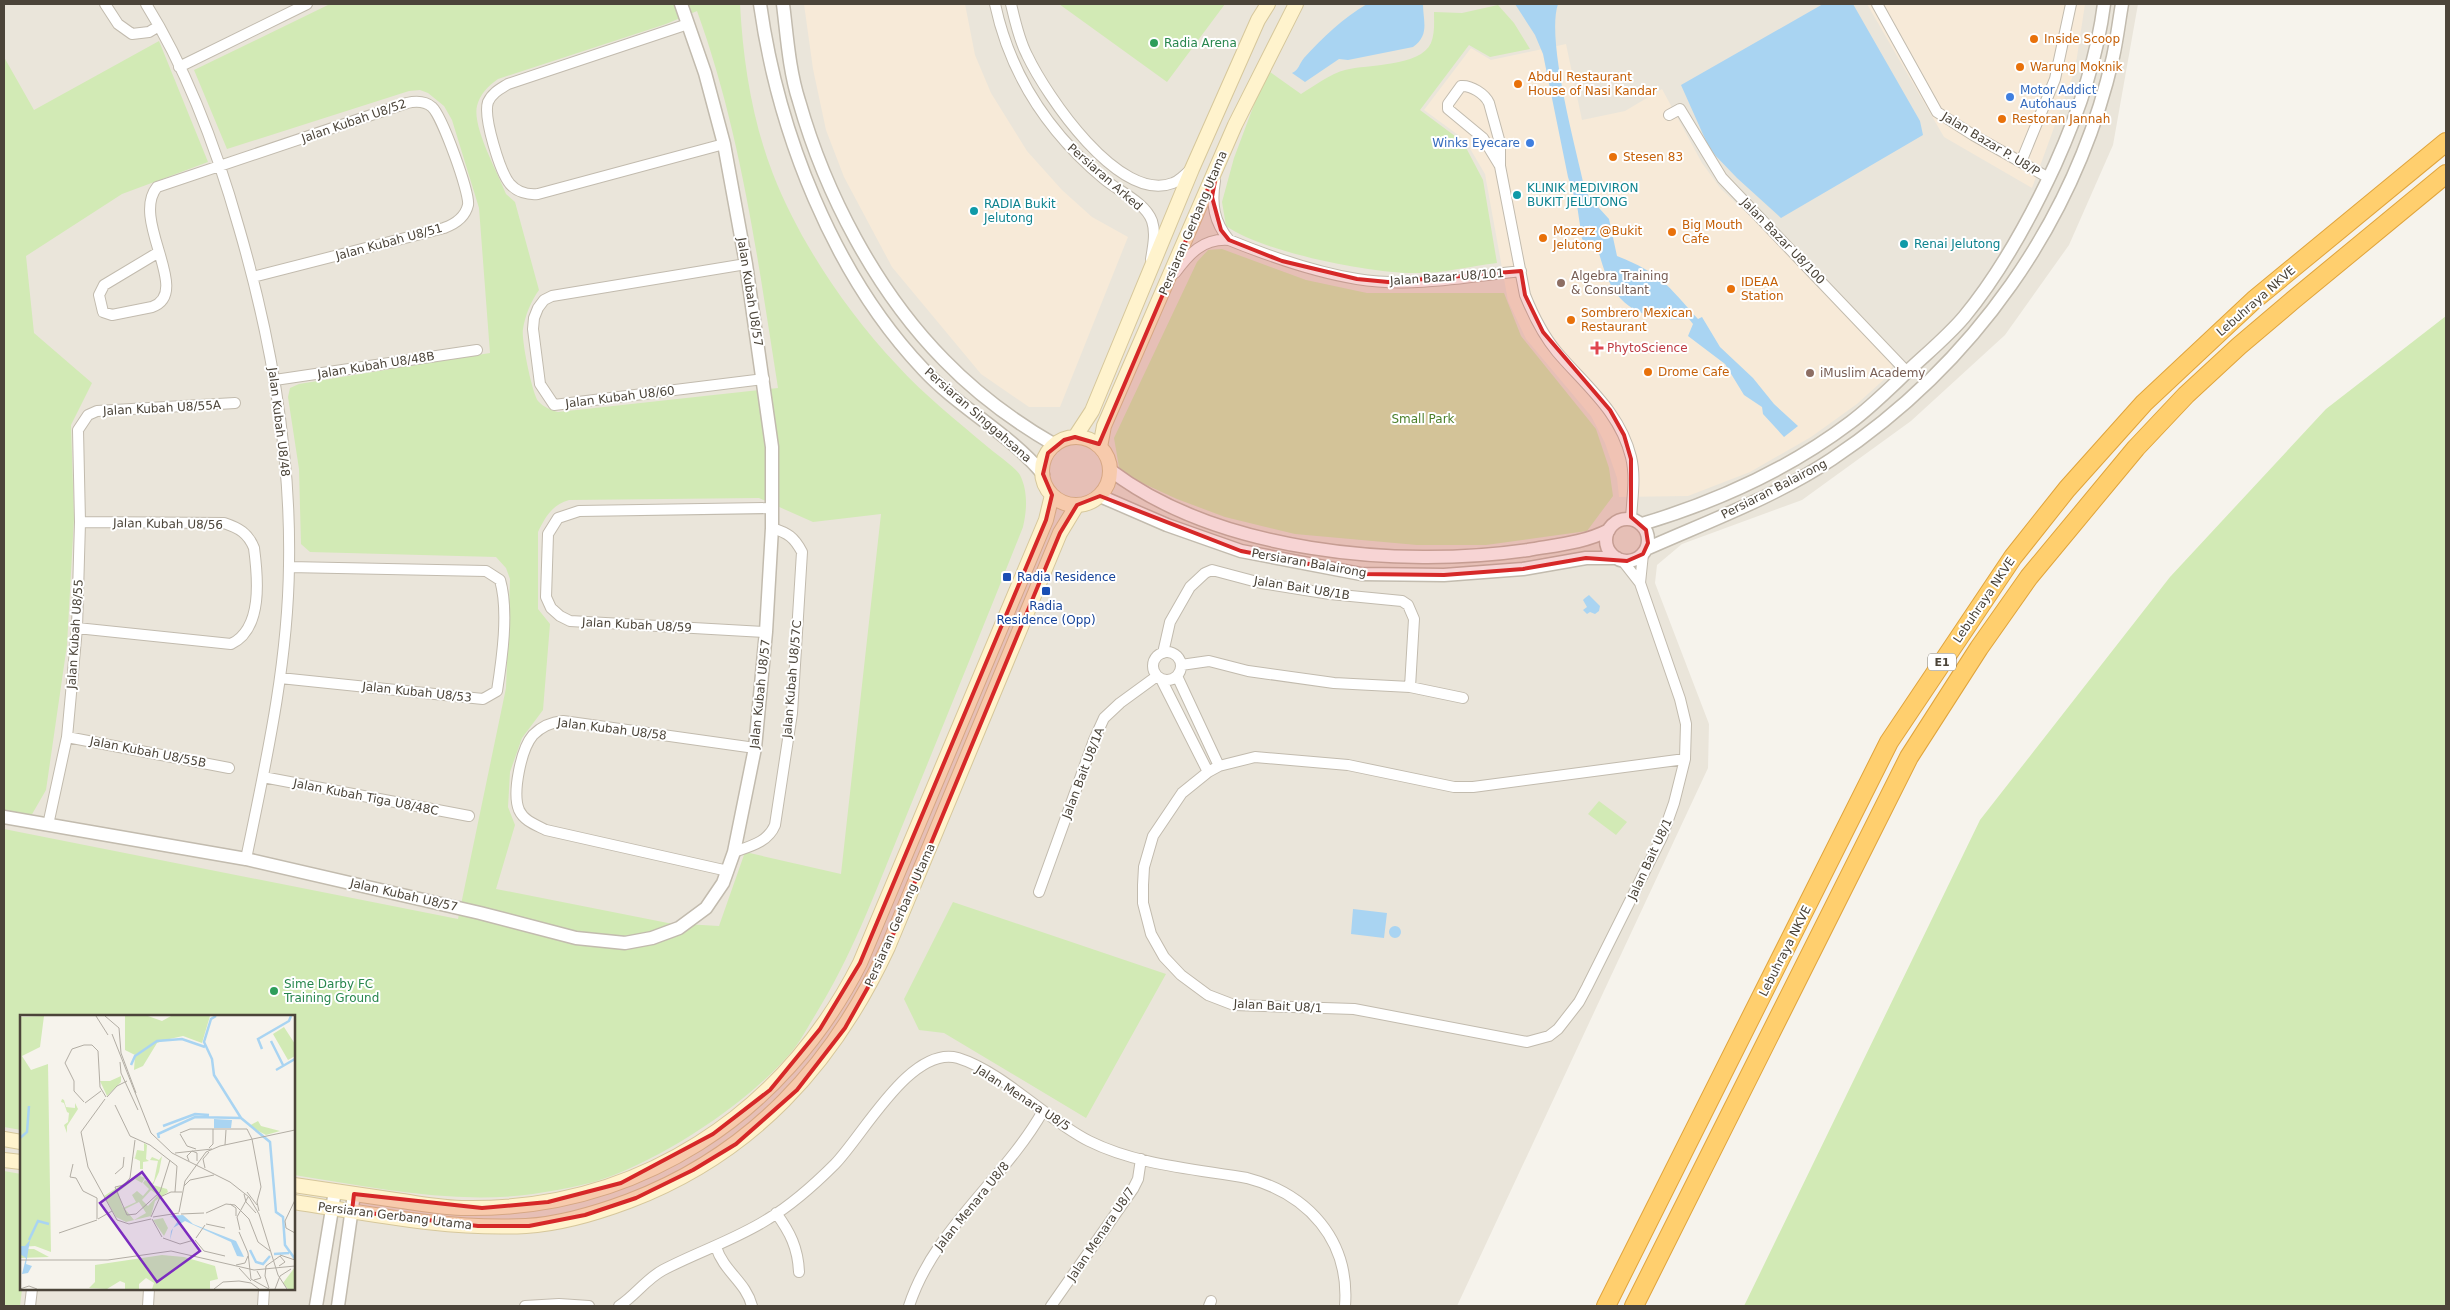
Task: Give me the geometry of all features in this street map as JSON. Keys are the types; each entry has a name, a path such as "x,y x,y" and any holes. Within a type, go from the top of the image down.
{"highway":[{"name":"Lebuhraya NKVE","path":"1606,1306 1890,742 2013,557 2067,489 2144,402 2254,300 2446,142"},
{"name":"Lebuhraya NKVE","path":"1634,1306 1909,757 1979,648 2029,577 2130,455 2186,396 2239,346 2446,174"}],"main road":[{"name":"Persiaran Gerbang Utama","path":"1074,437 1092,411 1192,168 1258,20 1268,4"},
{"name":"Persiaran Gerbang Utama","path":"1100,446 1104,426 1234,125 1296,4"},
{"path":"1074,437 1084,438 1100,446 1109,461 1109,480 1100,496 1093,501 1077,505 1064,503 1052,495 1044,482 1043,474 1046,458 1055,445 1074,437"},
{"name":"Persiaran Gerbang Utama","path":"295,1184 444,1207 482,1208 548,1202 621,1183 666,1163 713,1134 770,1090 820,1029 841,998 860,963 1046,520 1052,495"},
{"name":"Persiaran Gerbang Utama","path":"295,1202 447,1225 529,1226 585,1215 636,1198 693,1170 736,1144 797,1090 845,1028 880,966 1060,533 1077,505"},
{"path":"4,1139 20,1142"},
{"path":"4,1160 20,1162"}],"street":[{"path":"105,4 118,24 132,34 150,32 159,26"},
{"name":"Jalan Kubah U8/48","path":"146,4 179,67 221,167 253,277 275,380 286,457 290,567 280,678 263,777 246,859"},
{"path":"179,67 307,4"},
{"name":"Jalan Kubah U8/57","path":"4,817 246,859 480,913 576,938 625,943 652,938 679,928 706,908 723,883 734,852 755,748 766,632 772,528 772,447 764,379 746,264 724,144 705,73 681,4"},
{"name":"Persiaran Singgahsana","path":"760,4 773,77 791,137 819,207 849,265 884,319 923,369 945,390 1026,455 1043,474"},
{"name":"Persiaran Singgahsana","path":"783,4 791,68 798,100 809,133 846,222 882,280 919,333 944,361 1002,409 1055,445"},
{"name":"Persiaran Arked","path":"995,4 1019,75 1050,126 1071,149 1104,179 1138,204 1152,220 1154,238 1148,275"},
{"name":"Persiaran Arked","path":"1011,4 1026,54 1046,90 1075,130 1106,159 1141,184 1159,186 1174,183 1192,168"},
{"name":"Jalan Bazar P. U8/P","path":"1877,4 1937,112 1966,131 2049,178"},
{"path":"2021,162 2054,80 2071,4"},
{"name":"Persiaran Balairong","path":"1636,522 1727,494 1778,469 1850,422 1907,372 1964,317 1999,270 2018,238 2073,126 2090,73 2104,4"},
{"name":"Persiaran Balairong","path":"1644,551 1751,503 1832,458 1879,424 1964,347 2022,271 2039,245 2065,192 2086,142 2111,65 2122,4"},
{"path":"688,24 508,84 491,96 488,104 488,122 506,178 511,186 528,195 538,194 724,144"},
{"path":"1500,166 1483,138 1448,109 1448,104 1461,86 1470,86 1488,100 1500,143 1500,166 1525,295 1542,332 1610,410 1624,435 1631,459 1636,522 1648,536 1644,551 1633,560 1619,559 1608,548 1607,536 1609,530 1618,521 1636,522"},
{"name":"Jalan Kubah U8/52","path":"159,252 149,211 152,194 157,187 416,101 425,102 437,113 455,158"},
{"name":"Jalan Bazar U8/100","path":"1669,115 1680,109 1722,178 1907,372"},
{"name":"Jalan Kubah U8/51","path":"253,277 454,224 465,212 468,204 468,196 455,158"},
{"path":"1218,165 1212,197 1221,230 1229,240"},
{"name":"Jalan Bazar U8/101","path":"1166,284 1192,252 1201,245 1217,239 1229,240 1307,269 1357,279 1421,281 1521,271"},
{"path":"159,252 168,290 163,301 152,307 112,315 102,312 99,295 104,285 159,252"},
{"name":"Jalan Kubah U8/60","path":"746,264 552,296 544,300 534,318 533,329 540,384 554,405 764,379"},
{"name":"Jalan Kubah U8/48B","path":"275,380 477,350"},
{"name":"Jalan Kubah U8/55A","path":"77,440 78,430 82,421 88,415 97,411 235,404"},
{"name":"Jalan Kubah U8/55","path":"48,825 67,737 77,628 80,522 77,440"},
{"name":"Persiaran Balairong","path":"1110,470 1131,484 1174,507 1247,534 1300,546 1364,555 1437,557 1504,553 1587,540 1609,530"},
{"name":"Persiaran Balairong","path":"1100,496 1167,525 1241,551 1361,574 1444,575 1523,569 1586,558 1619,559"},
{"name":"Jalan Kubah U8/59","path":"766,632 570,621 560,616 551,608 546,598 548,534 558,518 579,510 772,508"},
{"name":"Jalan Kubah U8/56","path":"77,628 231,644 240,640 247,632 254,618 255,604 254,548 250,539 236,527 224,523 80,522"},
{"name":"Jalan Kubah U8/57C","path":"734,852 756,844 771,834 775,825 792,713 802,552 795,538 788,533 772,528"},
{"name":"Jalan Bait U8/1","path":"1640,583 1644,551"},
{"name":"Jalan Bait U8/1","path":"1619,559 1640,583 1684,713 1686,735 1685,759 1674,803 1662,837 1588,987 1558,1029 1548,1036 1527,1042 1436,1023 1354,1009 1234,1005 1208,995 1181,975 1164,957 1151,934 1143,903 1144,867 1153,836 1182,793 1208,772 1219,766 1255,757 1348,765 1454,787 1473,787 1685,759"},
{"name":"Jalan Kubah U8/53","path":"280,678 483,700 496,691 500,673 504,595 500,580 486,571 290,567"},
{"name":"Jalan Bait U8/1B","path":"1164,653 1170,622 1190,587 1205,573 1220,571 1261,583 1330,594 1402,601 1408,605 1414,619 1410,686"},
{"path":"1159,678 1170,680 1177,676 1181,665 1177,656 1164,653 1156,657 1153,665 1159,678 1208,772"},
{"path":"1181,665 1209,661 1248,671 1334,683 1410,686 1463,698"},
{"path":"1177,676 1219,766"},
{"name":"Jalan Bait U8/1A","path":"1039,892 1094,740 1104,718 1120,703 1159,678"},
{"name":"Jalan Kubah U8/58","path":"728,870 546,830 525,819 518,808 516,785 527,747 533,736 552,722 564,721 755,748"},
{"name":"Jalan Kubah U8/55B","path":"67,737 229,768"},
{"name":"Jalan Kubah Tiga U8/48C","path":"263,777 469,816"},
{"name":"Jalan Menara U8/5","path":"619,1306 661,1271 716,1247 776,1214 811,1188 835,1164 908,1074 931,1059 957,1058 984,1070 1088,1141 1119,1154 1264,1183 1292,1196 1306,1206 1316,1217 1335,1247 1344,1280 1345,1306"},
{"name":"Jalan Menara U8/8","path":"908,1306 923,1271 943,1239 1017,1152 1043,1110"},
{"name":"Jalan Menara U8/7","path":"1051,1306 1133,1189 1138,1179 1141,1159"},
{"path":"316,1306 335,1191"},
{"path":"338,1306 354,1194"},
{"path":"776,1214 793,1239 798,1254 798,1272"},
{"path":"716,1247 726,1269 744,1287 752,1306"},
{"path":"30,1306 32,1290"},
{"path":"148,1306 149,1290"},
{"path":"263,1306 264,1290"},
{"path":"525,1306 559,1304 589,1306"}],"highlighted area":[{"path":"1218,165 1212,197 1221,230 1229,240 1282,261 1357,279 1388,282 1521,271 1525,295 1543,332 1610,410 1624,435 1631,459 1631,517 1646,530 1648,543 1643,554 1627,561 1586,558 1523,569 1444,575 1361,574 1241,551 1100,496 1077,505 1060,533 880,966 845,1028 797,1090 736,1144 693,1170 636,1198 585,1215 529,1226 478,1226 352,1211 354,1194 482,1208 548,1202 621,1183 713,1134 770,1090 820,1029 860,963 1046,520 1052,495 1043,474 1048,453 1064,440 1075,437 1099,444"}],"shaded area":[{"path":"4,4 2138,4 2113,145 2069,245 2005,335 1911,421 1802,500 1682,544 1657,565 1655,583 1709,724 1708,768 1457,1306 4,1306"},
{"name":"RADIA Bukit Jelutong","path":"804,4 965,4 975,55 991,93 1027,151 1062,190 1092,217 1128,237 1060,407 1029,407 981,374 892,267 844,177 826,130 813,69"},
{"path":"1867,4 2085,4 2075,70 2032,188 1944,137"},
{"path":"1566,44 1582,120 1625,111 1662,89 1702,163 1721,189 1750,216 1893,364 1890,374 1857,404 1811,437 1750,472 1688,496 1619,497 1617,478 1605,443 1591,416 1526,339 1508,301 1485,174 1465,140 1424,110 1471,48 1491,60"}],"green space":[{"path":"330,4 740,4 746,69 759,133 773,174 796,225 810,250 842,299 896,364 941,408 1014,469 1023,481 1026,501 1023,527 872,901 840,972 827,995 793,1050 753,1090 702,1128 647,1160 620,1173 594,1182 548,1192 503,1197 443,1196 413,1193 295,1175 295,1015 20,1015 20,1130 4,1127 4,829 458,919 506,688 510,579 506,568 496,557 310,552 301,544 299,469 288,397 290,388 299,384 490,353 479,208 452,120 444,106 428,93 420,90 409,91 227,149 194,70","holes":["697,11 712,57 737,150 755,245 778,388 558,412 545,407 538,401 530,377 523,335 525,319 539,290 515,202 506,194 478,126 476,115 478,102 491,84 498,79 666,24","759,498 813,522 881,514 841,874 745,852 719,926 668,923 496,889 515,825 508,807 510,772 522,738 543,710 550,624 538,609 538,532 547,516 558,505 569,500"]},
{"name":"Radia Arena","path":"1059,4 1225,4 1167,82"},
{"path":"1498,5 1514,23 1530,49 1490,57 1469,45 1420,110 1463,142 1483,180 1497,263 1424,273 1370,269 1290,252 1265,244 1226,226 1222,202 1234,158 1267,70 1301,94 1339,72 1405,61 1425,51 1431,43 1434,31 1434,12 1462,13"},
{"path":"159,41 208,162 122,194 26,256 34,333 92,383 71,425 74,518 67,645 46,790 31,816 4,811 4,57 34,110"},
{"name":"Small Park","path":"1222,249 1306,280 1367,293 1504,293 1521,336 1596,429 1609,468 1613,496 1587,531 1486,545 1417,545 1295,534 1225,517 1177,499 1129,477 1119,467 1114,438 1197,262 1208,250"},
{"path":"2446,316 2446,1306 1744,1306 1980,820 2170,577 2326,409"},
{"path":"1599,801 1627,822 1616,835 1588,814"},
{"path":"953,902 1166,974 1086,1118 944,1033 919,1030 904,999"},
{"path":"4,1171 20,1174 20,1290 22,1290 20,1306 4,1306"}],"water":[{"path":"1367,4 1423,4 1424,33 1422,38 1413,47 1348,60 1339,59 1305,82 1292,73 1326,35"},
{"path":"1515,4 1558,4 1555,20 1559,66 1563,93 1584,186 1589,197 1609,219 1617,256 1632,262 1654,275 1671,289 1698,319 1702,317 1720,347 1753,378 1774,404 1798,426 1784,437 1763,414 1762,407 1744,395 1725,364 1688,336 1693,324 1689,319 1664,319 1641,313 1631,308 1614,291 1595,242 1587,243 1582,239 1577,205 1568,177 1543,54 1535,35"},
{"path":"1823,4 1853,4 1920,121 1923,135 1781,218 1737,178 1710,150 1681,85"},
{"path":"1589,595 1600,606 1599,611 1595,614 1590,612 1587,614 1583,610 1587,607 1583,600"},
{"path":"1353,909 1387,913 1384,938 1351,934"},
{"path":"1393,926 1397,926 1401,932 1397,938 1393,938 1389,934 1389,930"}],"place":[{"name":"Inside Scoop","path":"2034,39"},
{"name":"Radia Arena","path":"1154,43"},
{"name":"Warung Moknik","path":"2020,67"},
{"name":"Abdul Restaurant House of Nasi Kandar","path":"1518,84"},
{"name":"Motor Addict Autohaus","path":"2010,97"},
{"name":"Restoran Jannah","path":"2002,119"},
{"name":"Winks Eyecare","path":"1530,143"},
{"name":"Stesen 83","path":"1613,157"},
{"name":"KLINIK MEDIVIRON BUKIT JELUTONG","path":"1517,195"},
{"name":"RADIA Bukit Jelutong","path":"974,211"},
{"name":"Big Mouth Cafe","path":"1672,232"},
{"name":"Mozerz @Bukit Jelutong","path":"1543,238"},
{"name":"Renai Jelutong","path":"1904,244"},
{"name":"Algebra Training & Consultant","path":"1561,283"},
{"name":"IDEAA Station","path":"1731,289"},
{"name":"Sombrero Mexican Restaurant","path":"1571,320"},
{"name":"PhytoScience","path":"1597,348"},
{"name":"Drome Cafe","path":"1648,372"},
{"name":"iMuslim Academy","path":"1810,373"},
{"name":"Radia Residence","path":"1007,577"},
{"name":"Radia Residence (Opp)","path":"1046,591"},
{"name":"Sime Darby FC Training Ground","path":"274,991"}]}
